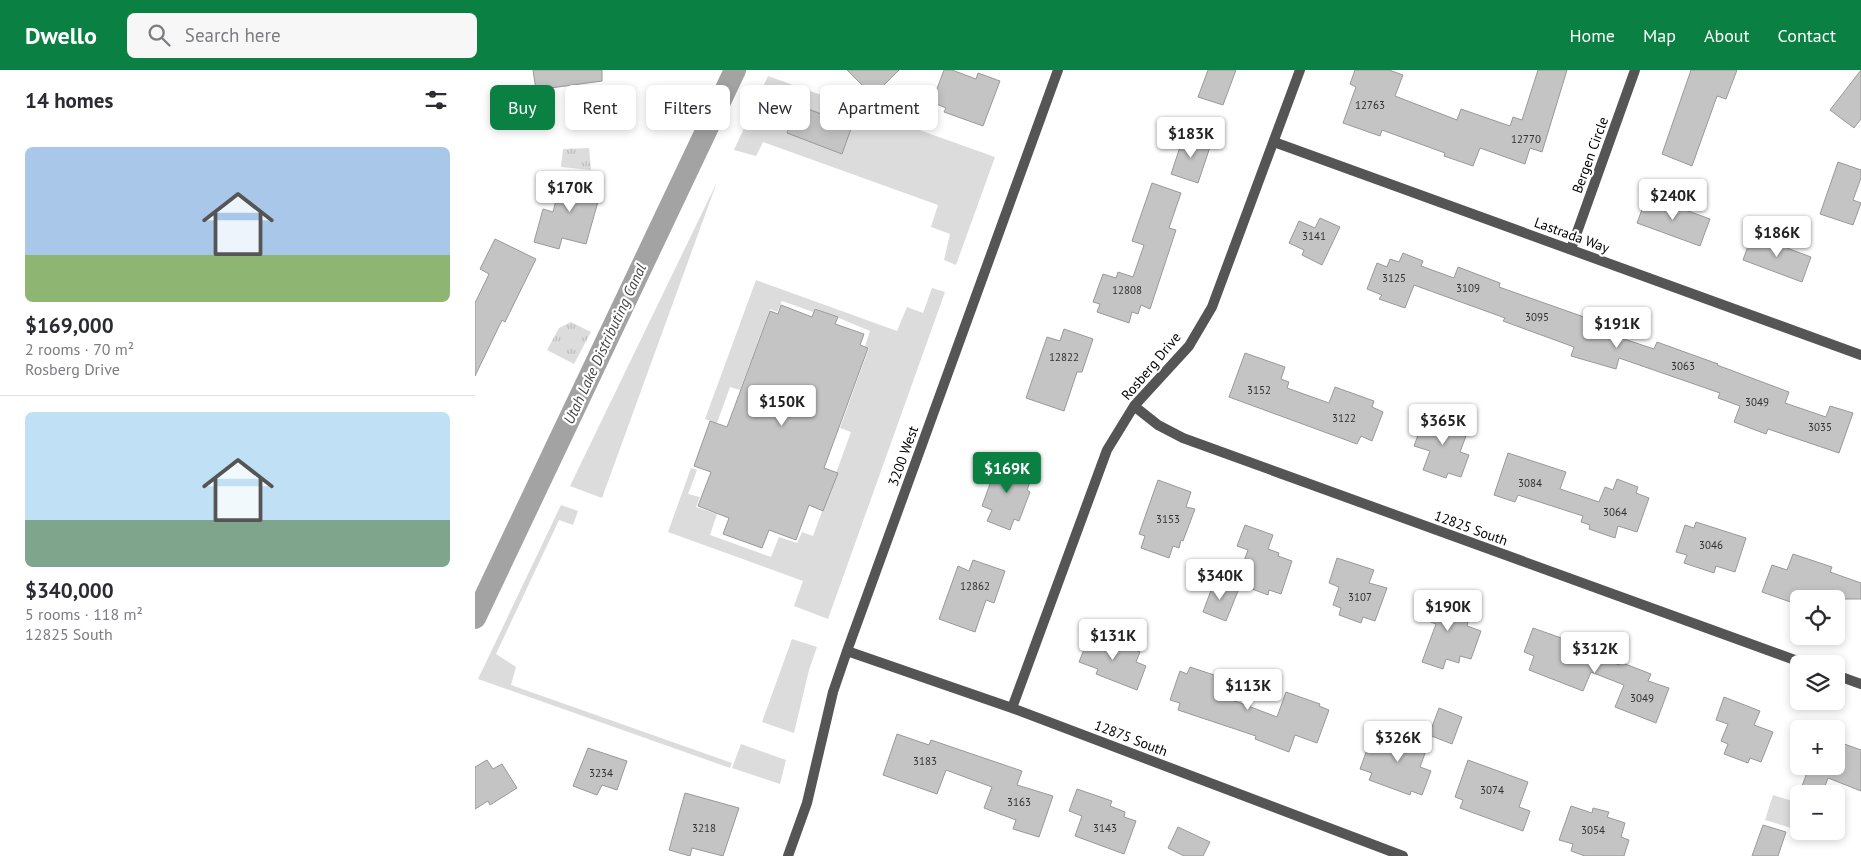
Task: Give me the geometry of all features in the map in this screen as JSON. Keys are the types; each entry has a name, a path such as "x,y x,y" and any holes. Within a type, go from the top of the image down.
{"street":[{"name":"3200 West","path":"788,856 807,803 833,692 847,651 1058,70"},
{"name":"Rosberg Drive","path":"1012,708 1107,450 1134,406 1189,346 1212,307 1300,70"},
{"name":"Bergen Circle","path":"1571,249 1635,70"},
{"name":"Lastrada Way","path":"1274,142 1861,355"},
{"name":"12825 South","path":"1134,406 1158,425 1183,438 1790,658"},
{"name":"12875 South","path":"847,651 1012,708 1403,856"},
{"path":"1845,678 1861,684"}],"green space":[{"path":"768,76 793,85 764,85"},
{"path":"810,91 820,95 820,130 919,130 995,157 956,265 944,260 950,234 931,227 938,205 763,142 756,156 734,150 743,130 810,130"},
{"path":"589,148 591,170 561,167 563,149"},
{"path":"717,182 602,498 570,486"},
{"path":"756,280 897,331 907,307 923,313 932,288 945,292 828,619 794,606 803,581 668,532 691,468 697,470 688,494 700,497 696,507 717,514 710,535 771,557 779,537 797,543 802,532 813,536 851,432 840,428 869,348 865,346 870,331 815,308 813,312 782,301 777,312 770,309 740,390 730,387 717,423 705,419"},
{"path":"571,322 591,332 574,364 547,350 559,328"},
{"path":"561,505 578,511 573,525 559,520 496,654 516,667 511,685 732,763 730,768 478,679"},
{"path":"792,639 817,647 809,670 794,733 762,722"},
{"path":"741,744 786,760 780,784 732,768"},
{"path":"1773,795 1790,800 1790,828 1765,820"}],"building":[{"path":"533,70 602,70 602,81 555,87 555,85 535,85"},
{"path":"847,70 899,70 884,85 862,85"},
{"path":"944,70 952,70 976,79 978,73 1000,81 983,126 944,112 946,108 938,105 938,86"},
{"path":"1208,70 1236,70 1223,105 1198,97"},
{"path":"1355,70 1389,70 1403,75 1395,96 1457,120 1461,109 1510,126 1513,117 1522,120 1538,70 1567,70 1542,152 1530,148 1525,164 1480,148 1473,166 1444,156 1445,153 1382,130 1380,136 1343,123 1356,87 1350,84"},
{"path":"1691,70 1737,70 1726,99 1717,96 1692,166 1662,154"},
{"path":"1861,70 1861,119 1854,128 1830,110"},
{"path":"810,110 820,114 820,130 851,130 842,154 787,133 788,130 810,130"},
{"path":"1184,135 1211,144 1198,183 1171,174"},
{"path":"1838,162 1861,170 1861,178 1853,200 1861,203 1853,225 1820,214"},
{"path":"563,173 603,184 586,244 562,238 559,249 534,242 543,209 553,212"},
{"path":"1152,183 1181,193 1169,228 1176,230 1150,309 1141,305 1138,314 1132,312 1129,323 1097,312 1100,304 1093,302 1103,274 1116,278 1118,272 1133,277 1144,245 1132,241"},
{"path":"1647,196 1710,219 1700,246 1637,223"},
{"path":"1320,218 1340,227 1322,265 1302,255 1304,250 1289,243 1299,221 1315,228"},
{"path":"1752,235 1811,257 1802,282 1743,260"},
{"path":"495,239 536,259 505,322 502,320 475,376 475,303 489,274 480,269"},
{"path":"1403,253 1423,261 1421,266 1454,278 1458,267 1500,283 1499,287 1584,317 1586,312 1605,318 1600,331 1654,349 1657,342 1718,364 1789,392 1785,403 1826,417 1830,406 1853,413 1839,453 1768,429 1766,434 1734,422 1740,406 1718,398 1720,393 1619,358 1616,369 1571,356 1574,347 1503,321 1505,318 1414,285 1405,308 1379,299 1382,295 1367,289 1377,263 1387,267 1390,259 1399,262"},
{"path":"781,305 812,317 815,309 838,317 835,324 864,334 860,345 868,348 824,468 838,473 823,511 809,505 796,540 769,530 762,548 723,534 729,518 698,506 711,472 694,466 710,421 727,427 770,311 778,314"},
{"path":"1064,329 1093,339 1082,372 1077,372 1064,411 1026,398 1047,337 1060,341"},
{"path":"1245,353 1285,367 1281,379 1289,382 1287,388 1329,403 1335,387 1374,401 1372,407 1383,412 1372,441 1361,436 1357,444 1229,397"},
{"path":"1436,413 1460,421 1456,433 1466,436 1460,452 1469,455 1461,477 1448,473 1446,478 1423,470 1430,451 1414,446 1424,419 1433,422"},
{"path":"1508,453 1566,472 1560,489 1599,502 1605,487 1613,490 1617,479 1638,487 1636,493 1649,498 1637,532 1618,526 1615,538 1589,529 1590,525 1581,522 1583,516 1518,495 1515,502 1494,495"},
{"path":"999,459 1030,471 1026,481 1030,482 1027,490 1030,492 1019,521 1014,519 1010,530 987,521 992,510 982,506"},
{"path":"1158,480 1191,492 1186,507 1195,509 1183,541 1181,540 1179,548 1173,546 1169,558 1141,548 1145,536 1139,534"},
{"path":"1696,522 1746,538 1735,572 1716,566 1714,573 1684,563 1687,555 1676,552 1685,525 1694,528"},
{"path":"1245,525 1273,535 1268,549 1279,553 1278,556 1292,561 1281,594 1269,590 1268,595 1236,583 1248,550 1237,546"},
{"path":"1793,554 1832,567 1830,572 1861,583 1861,599 1845,599 1845,590 1790,590 1790,602 1762,592 1772,565 1787,570"},
{"path":"1337,558 1374,570 1369,583 1387,588 1375,621 1363,617 1361,623 1339,615 1341,608 1333,605 1339,587 1329,583"},
{"path":"973,560 1005,571 994,603 986,600 975,632 939,619 958,566 969,571"},
{"path":"1214,582 1238,591 1226,621 1203,612"},
{"path":"1432,592 1464,603 1459,619 1468,622 1467,626 1481,631 1471,659 1460,656 1459,663 1446,659 1443,669 1422,662 1436,624 1423,619"},
{"path":"1533,628 1564,639 1562,644 1619,665 1620,662 1651,674 1648,681 1669,688 1656,723 1615,707 1624,685 1591,672 1583,691 1529,670 1534,656 1524,652"},
{"path":"1091,632 1140,652 1136,662 1146,666 1137,690 1096,674 1098,669 1079,662"},
{"path":"1190,667 1232,681 1227,698 1277,717 1286,692 1320,704 1319,706 1329,710 1317,743 1295,735 1289,752 1255,739 1256,736 1178,710 1180,703 1170,700 1180,671 1187,674"},
{"path":"1724,697 1760,711 1754,725 1773,732 1761,762 1750,758 1748,763 1724,754 1728,744 1721,741 1728,724 1716,720"},
{"path":"1439,708 1462,717 1452,744 1429,735"},
{"path":"1412,730 1431,737 1420,767 1431,771 1422,795 1411,791 1410,795 1369,780 1372,773 1360,769 1372,736 1395,744 1397,739 1408,743"},
{"path":"897,734 929,745 931,740 1022,771 1017,785 1053,796 1039,837 1013,829 1016,820 984,808 992,787 946,770 937,794 883,775"},
{"path":"1845,744 1861,750 1861,791 1828,778 1825,785 1802,785 1806,775 1845,775"},
{"path":"588,748 627,761 617,790 602,785 597,795 573,786"},
{"path":"487,760 493,769 502,764 517,788 490,805 488,801 475,809 475,767"},
{"path":"1468,760 1528,782 1519,807 1530,811 1523,831 1460,808 1463,800 1455,797"},
{"path":"1077,789 1112,801 1110,806 1125,812 1124,817 1136,821 1124,854 1075,836 1082,816 1069,811"},
{"path":"685,793 739,808 723,856 692,848 690,856 669,850"},
{"path":"1571,806 1592,813 1593,808 1609,812 1607,817 1625,823 1621,837 1629,840 1624,856 1585,856 1571,851 1573,844 1559,840"},
{"path":"1763,825 1786,832 1778,856 1752,856"},
{"path":"1178,827 1210,842 1203,856 1184,856 1168,848"}],"waterway":[{"name":"Utah Lake Distributing Canal","path":"475,618 735,70"}]}
